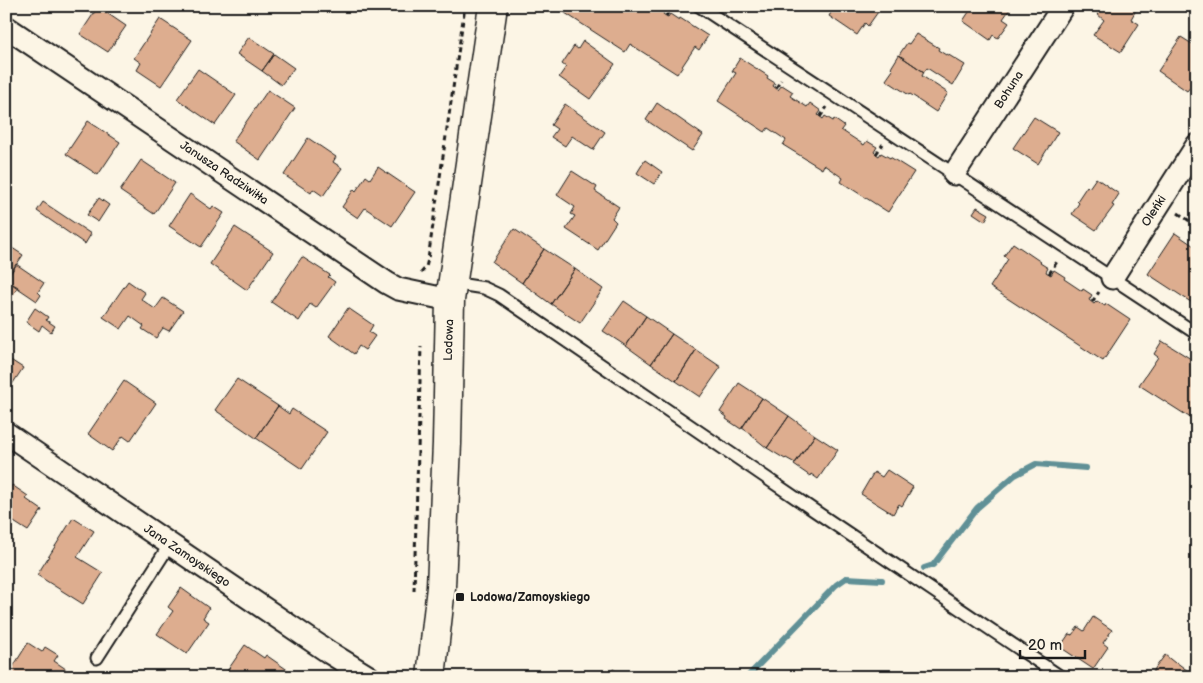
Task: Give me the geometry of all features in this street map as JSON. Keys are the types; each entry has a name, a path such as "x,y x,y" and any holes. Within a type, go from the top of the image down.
{"street":[{"name":"Lodowa","path":"431,677 440,587 447,443 451,292 493,6"},
{"name":"Bohuna","path":"954,174 1063,6"},
{"name":"Janusza Radziwiłła","path":"6,27 398,289 451,292"},
{"name":"Oleńki","path":"1112,278 1197,145"},
{"name":"Jana Zamoyskiego","path":"6,433 330,653 369,677"}],"lane":[{"path":"699,6 1197,334"},
{"path":"451,292 484,288 499,295 1061,677"},
{"path":"97,658 170,544"}],"path":[{"path":"417,275 426,267 428,259 465,6"},
{"path":"666,16 672,6"},
{"path":"776,88 784,76"},
{"path":"820,117 828,105"},
{"path":"876,154 884,142"},
{"path":"1176,212 1197,226"},
{"path":"1049,274 1060,257"},
{"path":"413,598 421,346"}],"building":[{"path":"569,6 662,6 666,9 663,14 666,16 668,17 670,14 679,20 680,18 708,36 699,50 695,47 677,74 630,44 625,52 565,13"},
{"path":"835,6 875,6 880,9 868,26 865,23 857,35 829,16"},
{"path":"973,6 1005,6 1010,9 1003,19 1009,23 998,38 993,35 990,40 963,21"},
{"path":"1102,6 1130,6 1136,10 1131,19 1139,24 1121,52 1093,35 1104,20 1097,14"},
{"path":"98,7 126,26 108,52 80,34"},
{"path":"160,19 192,40 161,86 137,70 141,63 134,58"},
{"path":"916,34 939,48 938,50 965,65 953,85 927,68 924,72 899,55"},
{"path":"249,37 274,54 262,71 237,54"},
{"path":"1181,37 1197,47 1197,79 1187,91 1158,71"},
{"path":"583,41 615,64 590,99 559,77 566,67 562,64 574,46 578,49"},
{"path":"274,54 294,68 281,85 262,71"},
{"path":"899,55 924,72 922,76 948,93 936,112 886,80 893,70 891,68"},
{"path":"740,58 768,76 767,78 775,83 773,86 778,90 782,85 793,92 790,96 807,107 810,103 821,111 818,115 823,119 825,116 833,121 834,119 844,126 841,130 864,145 867,141 877,147 874,152 879,156 881,153 890,157 914,172 888,212 841,182 843,178 824,165 822,169 783,145 786,140 768,128 765,132 718,101 736,73 732,71"},
{"path":"198,69 236,95 215,125 177,99"},
{"path":"268,90 295,108 260,160 233,141"},
{"path":"657,103 703,135 692,151 646,120"},
{"path":"565,104 605,132 593,150 572,136 565,146 551,137 557,129 551,125"},
{"path":"1034,117 1058,132 1038,164 1013,148"},
{"path":"88,121 120,142 98,175 66,154"},
{"path":"308,138 336,157 333,162 342,168 323,196 313,189 311,193 284,175"},
{"path":"141,160 175,183 154,214 120,191"},
{"path":"645,160 662,172 654,184 637,173"},
{"path":"378,167 415,192 392,226 365,208 358,218 342,207 354,189 356,191 366,176 370,179"},
{"path":"572,171 597,187 595,191 619,207 612,218 616,222 598,250 566,229 575,216 571,214 575,207 557,195"},
{"path":"1096,178 1119,194 1112,205 1114,206 1096,230 1072,214 1079,203 1077,201 1087,186 1089,188"},
{"path":"190,194 211,209 213,206 224,213 201,247 169,226"},
{"path":"99,198 109,205 98,222 87,215"},
{"path":"43,202 91,234 85,244 37,211"},
{"path":"977,207 989,214 985,221 973,213"},
{"path":"235,227 273,252 247,290 210,264"},
{"path":"514,229 544,249 522,283 492,262"},
{"path":"1175,233 1197,248 1197,306 1148,274"},
{"path":"1013,243 1048,268 1046,272 1051,275 1054,270 1082,291 1083,289 1092,295 1089,300 1094,304 1097,301 1105,306 1106,304 1130,320 1103,361 990,287 1008,259 1004,256"},
{"path":"6,244 23,255 6,280"},
{"path":"544,249 575,269 551,304 522,283"},
{"path":"302,257 330,275 328,277 335,282 316,308 310,304 299,321 271,302"},
{"path":"16,264 44,283 38,292 41,295 37,301 6,280"},
{"path":"575,269 603,289 580,323 551,304"},
{"path":"6,280 18,287 6,305"},
{"path":"128,281 145,293 141,299 155,309 163,298 183,311 169,331 163,328 156,338 142,329 144,326 130,316 121,329 103,317"},
{"path":"624,301 646,316 626,346 603,331"},
{"path":"35,308 48,317 46,320 55,326 51,332 42,325 39,331 26,322"},
{"path":"348,308 373,325 369,332 375,336 365,350 359,346 354,354 329,336"},
{"path":"646,316 672,334 651,364 626,346"},
{"path":"672,334 696,350 676,381 651,364"},
{"path":"1162,341 1191,359 1190,361 1197,366 1197,422 1139,385 1158,357 1154,354"},
{"path":"696,350 721,367 700,397 676,381"},
{"path":"6,357 23,368 7,392 6,392"},
{"path":"237,379 278,406 256,438 215,410"},
{"path":"124,381 156,403 130,441 123,436 112,451 88,434"},
{"path":"739,383 762,398 741,429 726,419 727,417 720,412"},
{"path":"762,398 789,416 767,448 742,428"},
{"path":"278,406 289,414 292,409 327,432 302,469 256,438"},
{"path":"789,416 815,435 795,463 767,448"},
{"path":"815,435 838,450 818,479 794,465"},
{"path":"887,470 913,487 902,506 899,504 893,514 861,494 874,472 882,477"},
{"path":"12,485 28,496 26,499 42,510 28,531 6,517 6,490 8,491"},
{"path":"73,518 94,531 77,557 103,573 83,604 37,575"},
{"path":"181,588 209,608 203,618 209,622 187,654 157,634 173,611 168,607"},
{"path":"1093,617 1112,630 1103,643 1108,647 1093,669 1060,647 1069,634 1072,635 1078,627 1084,631"},
{"path":"28,643 42,652 45,647 58,655 54,661 66,669 61,677 14,677 9,673"},
{"path":"245,645 264,658 266,655 289,671 287,672 294,677 223,677"},
{"path":"1165,655 1175,663 1196,677 1150,677"},
{"path":"613,669 625,677 608,677"}],"waterway":[{"path":"924,568 933,565 977,508 1015,475 1036,464 1086,468"},
{"path":"747,677 836,585 846,578 882,580"}],"place":[{"name":"Lodowa/Zamoyskiego","path":"460,597"}]}
